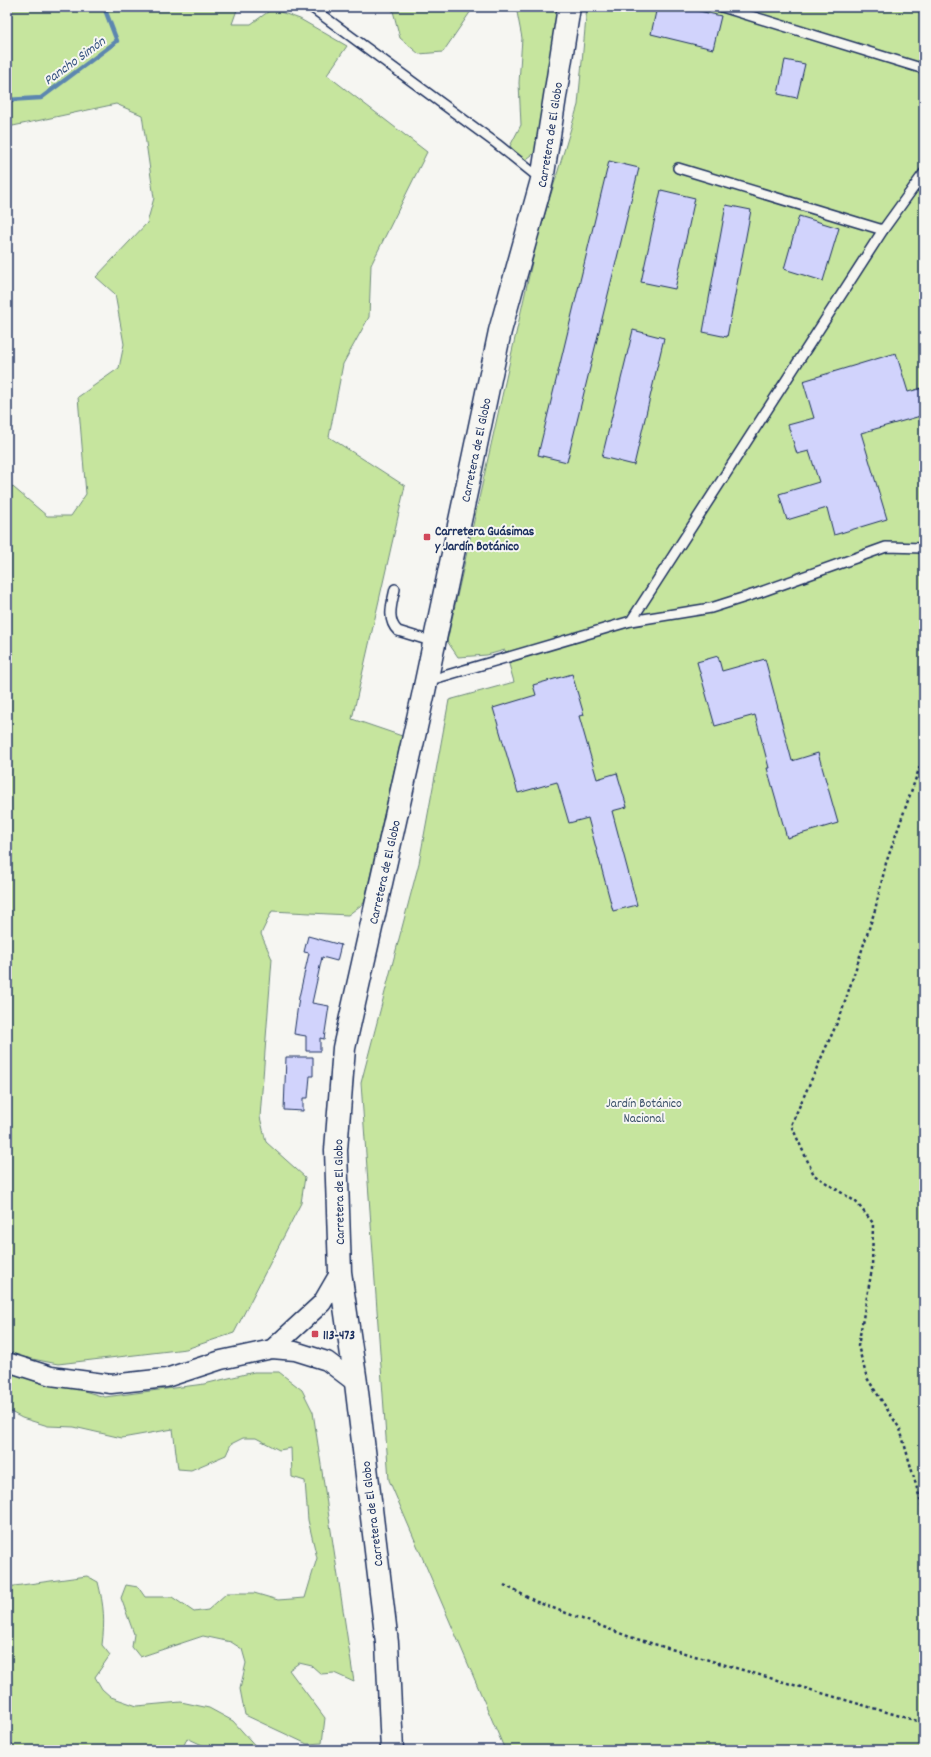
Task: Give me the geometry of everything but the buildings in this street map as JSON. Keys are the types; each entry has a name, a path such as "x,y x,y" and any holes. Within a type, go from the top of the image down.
{"main road":[{"name":"Carretera de El Globo","path":"392,1750 387,1644 356,1383 340,1272 336,1150 344,1048 426,681 500,331 542,180 569,7"}],"street":[{"path":"272,1349 322,1303 340,1272"},
{"path":"7,1362 51,1376 111,1384 166,1378 221,1360 272,1349 295,1351 327,1361 356,1383"}],"lane":[{"path":"311,7 497,144 542,180"},
{"path":"722,7 924,69"},
{"path":"678,168 883,230"},
{"path":"631,621 883,230 924,173"},
{"path":"426,681 631,621 711,608 758,593 886,547 924,548"},
{"path":"395,589 390,612 394,627 398,631 434,642"}],"path":[{"path":"924,755 886,863 875,910 841,1014 790,1125 814,1175 856,1202 873,1223 872,1269 858,1346 867,1378 900,1429 924,1513"},
{"path":"504,1585 537,1602 630,1637 924,1723"}],"green space":[{"path":"7,7 238,7 232,24 251,24 272,9 300,19 347,46 327,75 427,152 371,265 369,317 343,364 329,437 405,486 352,719 402,736 364,903 348,915 272,911 261,934 272,959 260,1117 266,1142 305,1177 301,1203 234,1333 186,1349 58,1364 7,1354 7,482 47,516 71,516 86,494 78,397 119,368 124,344 115,294 96,277 147,223 154,198 142,115 116,104 13,126 7,125"},
{"path":"392,7 516,7 473,8 443,52 419,54 400,38"},
{"path":"516,7 561,7 553,36 536,152 524,161 510,146 521,125 519,83 522,38"},
{"name":"Jardín Botánico Nacional","path":"587,7 924,7 924,1750 505,1750 389,1480 361,1083 419,863 449,700 514,682 505,650 487,655 458,657 447,641 537,240 578,105"},
{"path":"7,1369 105,1397 204,1384 254,1372 279,1372 302,1390 313,1412 354,1682 334,1673 321,1674 312,1666 299,1663 289,1670 325,1718 322,1743 307,1744 245,1715 240,1689 246,1663 242,1649 231,1642 203,1636 140,1657 132,1647 134,1634 121,1598 126,1585 138,1587 145,1597 172,1597 194,1612 208,1610 227,1593 254,1593 278,1600 305,1598 317,1558 308,1520 305,1481 292,1477 291,1448 279,1450 256,1438 243,1438 231,1444 226,1455 191,1470 178,1469 173,1429 122,1438 74,1427 48,1426 22,1418 7,1410"},
{"path":"87,1576 98,1582 102,1599 103,1614 102,1645 110,1655 95,1677 102,1689 111,1697 137,1706 181,1702 209,1708 233,1721 259,1750 213,1750 187,1738 182,1750 7,1750 7,1587"}],"waterway":[{"name":"Pancho Simón","path":"7,100 41,98 117,41 104,7"}],"place":[{"name":"Carretera Guásimas y Jardín Botánico","path":"427,537"},
{"name":"113-473","path":"315,1334"}]}
